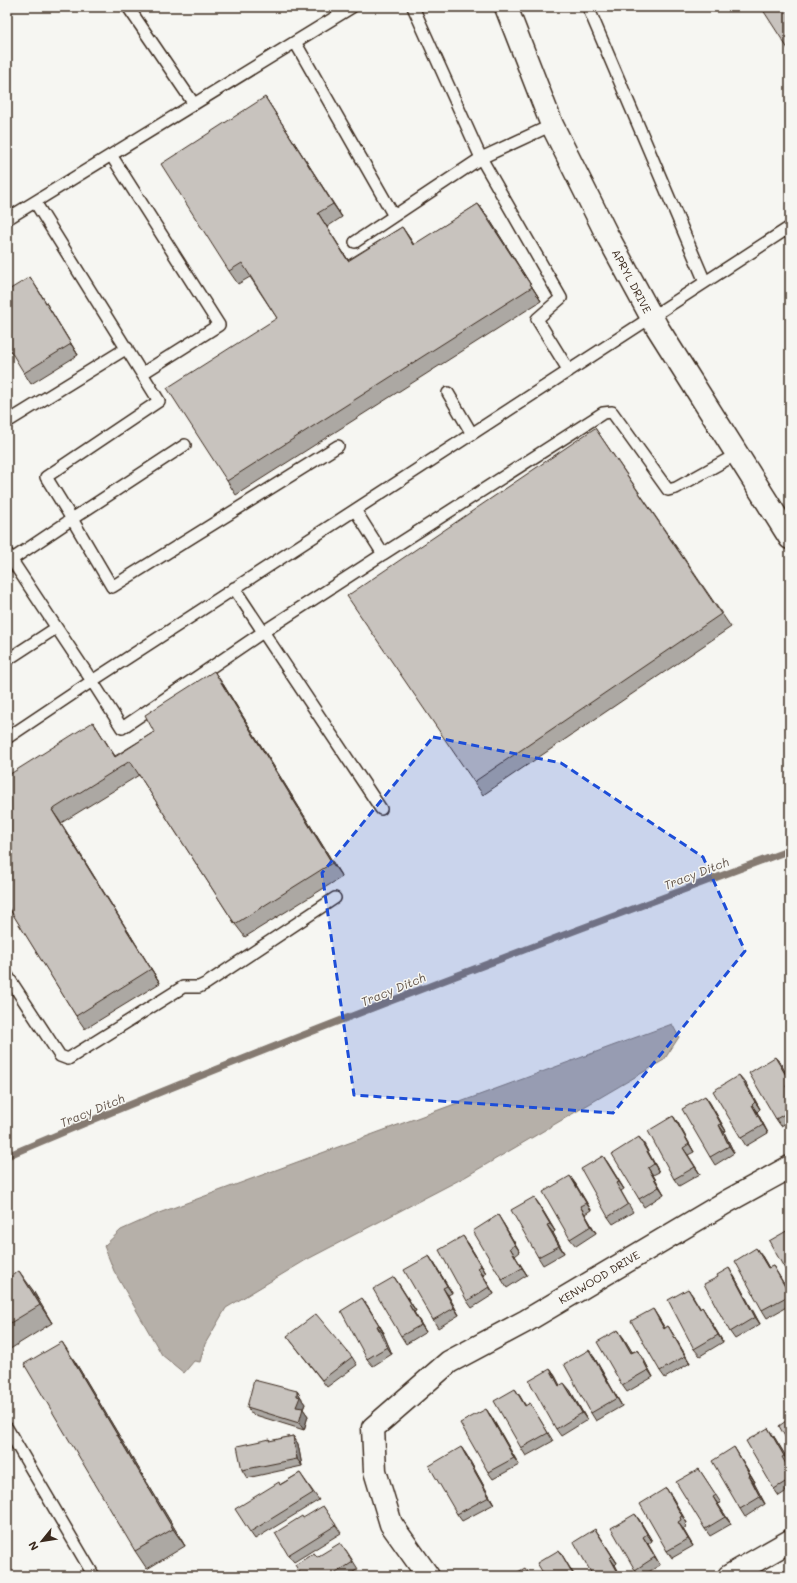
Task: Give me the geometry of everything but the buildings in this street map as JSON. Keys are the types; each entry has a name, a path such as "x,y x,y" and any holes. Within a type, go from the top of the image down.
{"street":[{"name":"APRYL DRIVE","path":"506,7 552,125 607,235 651,317 737,454 789,533"},
{"name":"KENWOOD DRIVE","path":"428,1576 391,1524 375,1470 373,1428 449,1362 526,1321 728,1201 790,1167"},
{"path":"729,1576 790,1541"}],"lane":[{"path":"128,7 194,104"},
{"path":"7,219 352,7"},
{"path":"413,7 481,158 561,298 537,319 569,371"},
{"path":"588,7 705,282"},
{"path":"295,42 394,216"},
{"path":"355,242 481,158 552,125"},
{"path":"111,155 219,325 143,373"},
{"path":"35,202 128,348 159,401 46,477 112,587 338,446"},
{"path":"7,738 234,588 790,227"},
{"path":"7,422 128,348"},
{"path":"448,393 472,434"},
{"path":"185,445 72,519 9,556 122,728 263,632 603,413 612,412 615,415 668,490 676,488 737,454"},
{"path":"355,510 383,554"},
{"path":"234,588 381,809"},
{"path":"7,660 56,628"},
{"path":"7,975 60,1056 68,1059 183,987 199,987 207,983 335,898"},
{"path":"7,1428 94,1576"}],"highlighted area":[{"path":"433,737 561,763 703,857 745,951 613,1113 492,1103 354,1095 322,873"}],"shaded area":[{"path":"672,1024 679,1037 664,1060 465,1177 306,1260 226,1308 205,1344 200,1362 194,1361 184,1373 162,1355 114,1271 104,1246 121,1230 159,1213"}],"waterway":[{"name":"Tracy Ditch","path":"7,1156 104,1115 299,1037 495,961 790,850"}]}
